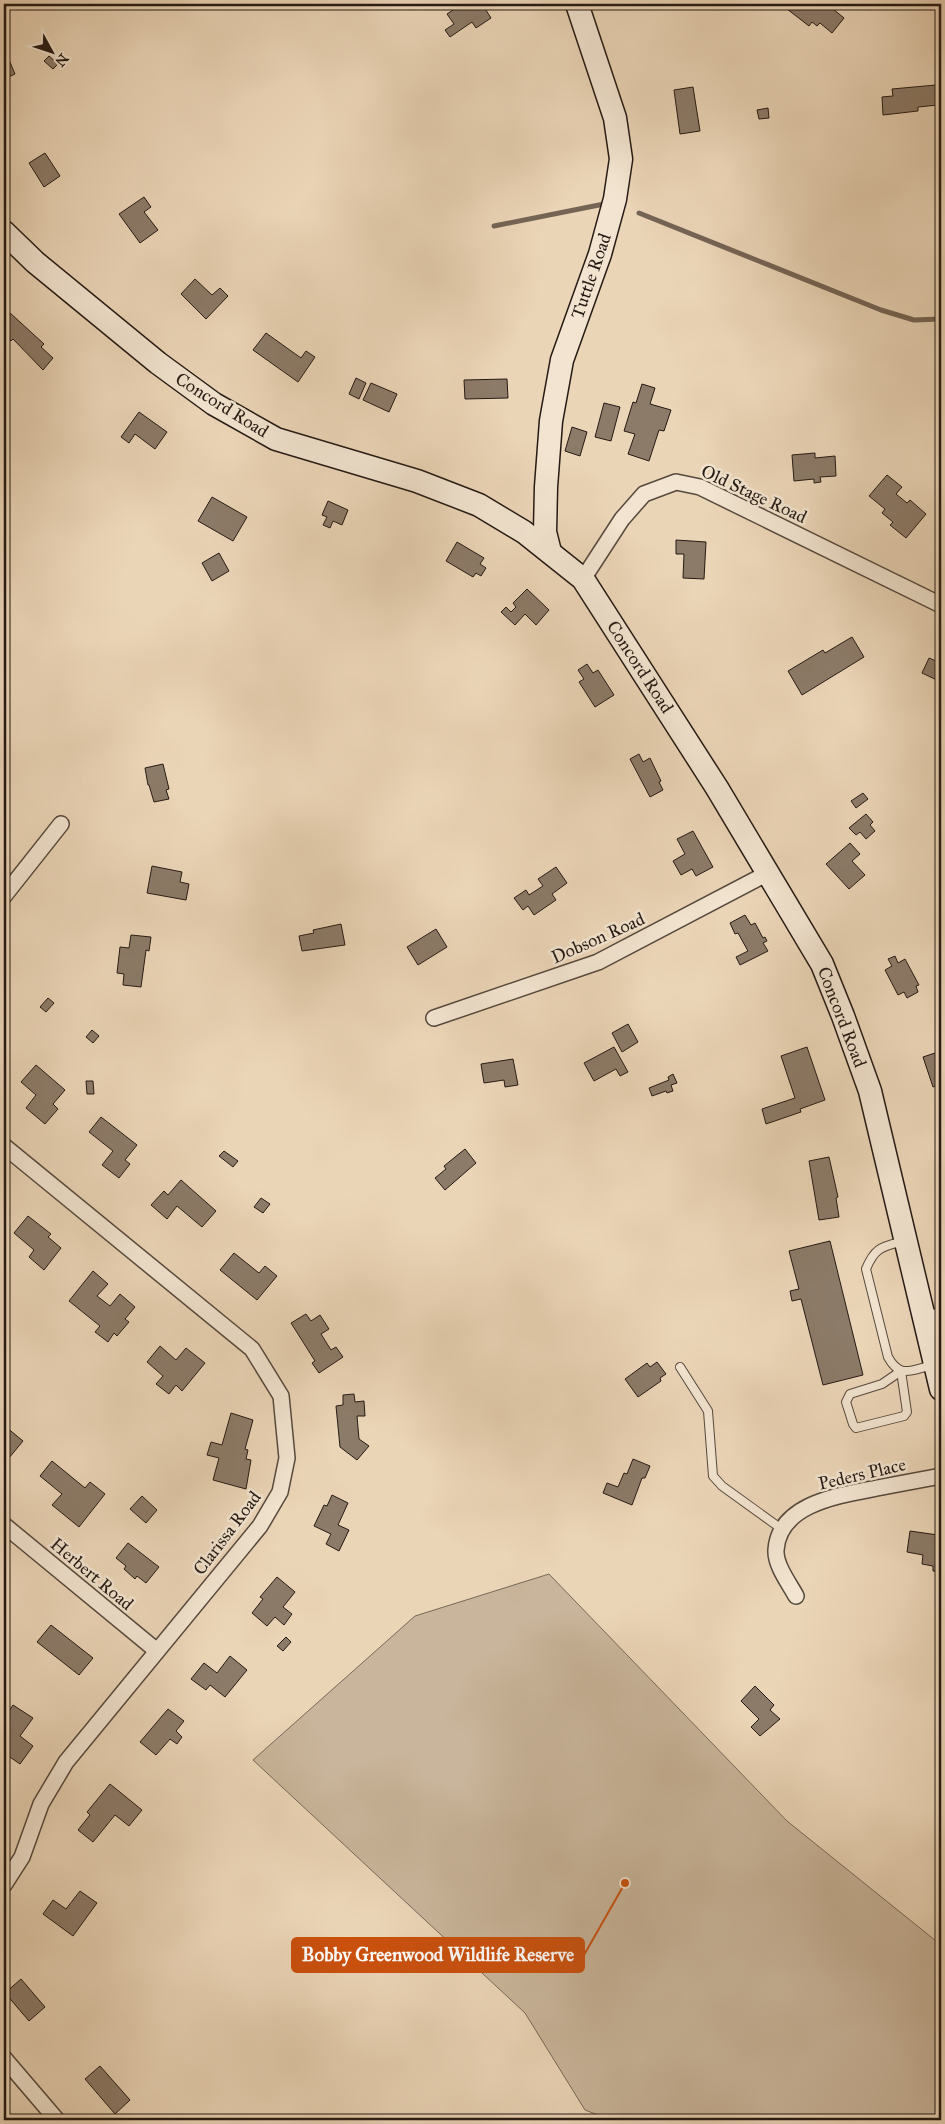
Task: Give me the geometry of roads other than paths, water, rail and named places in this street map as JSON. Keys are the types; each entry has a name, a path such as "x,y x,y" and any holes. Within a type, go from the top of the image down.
{"main road":[{"name":"Tuttle Road","path":"550,552 545,532 546,488 551,421 562,360 600,254 615,199 621,160 615,118 577,4"},
{"name":"Concord Road","path":"4,232 35,262 158,364 214,404 276,439 417,481 479,505 524,532 583,579 717,788 822,964 870,1091 906,1240 933,1317 936,1365 941,1388"}],"street":[{"name":"Old Stage Road","path":"583,579 622,519 644,494 676,482 700,487 941,605"},
{"path":"4,896 61,824"},
{"name":"Dobson Road","path":"434,1018 598,962 768,873"},
{"name":"Clarissa Road","path":"4,1146 252,1349 282,1396 287,1458 280,1492 260,1526 66,1762 42,1804 22,1857 4,1885"},
{"name":"Peders Place","path":"796,1596 779,1563 776,1552 783,1530 793,1518 804,1509 832,1497 941,1476"},
{"name":"Herbert Road","path":"4,1525 157,1651"},
{"path":"4,2058 57,2120"}],"lane":[{"path":"901,1371 894,1368 888,1357 866,1269 871,1256 881,1247 906,1240"},
{"path":"901,1371 907,1412 904,1416 856,1428 846,1402 850,1394 882,1384 901,1371 936,1365"},
{"path":"680,1367 708,1411 714,1476 722,1486 783,1530"}],"waterway":[{"path":"494,226 604,204"},
{"path":"639,213 881,310 914,320 941,319"}],"place":[{"name":"Bobby Greenwood Wildlife Reserve","path":"625,1883"}]}
